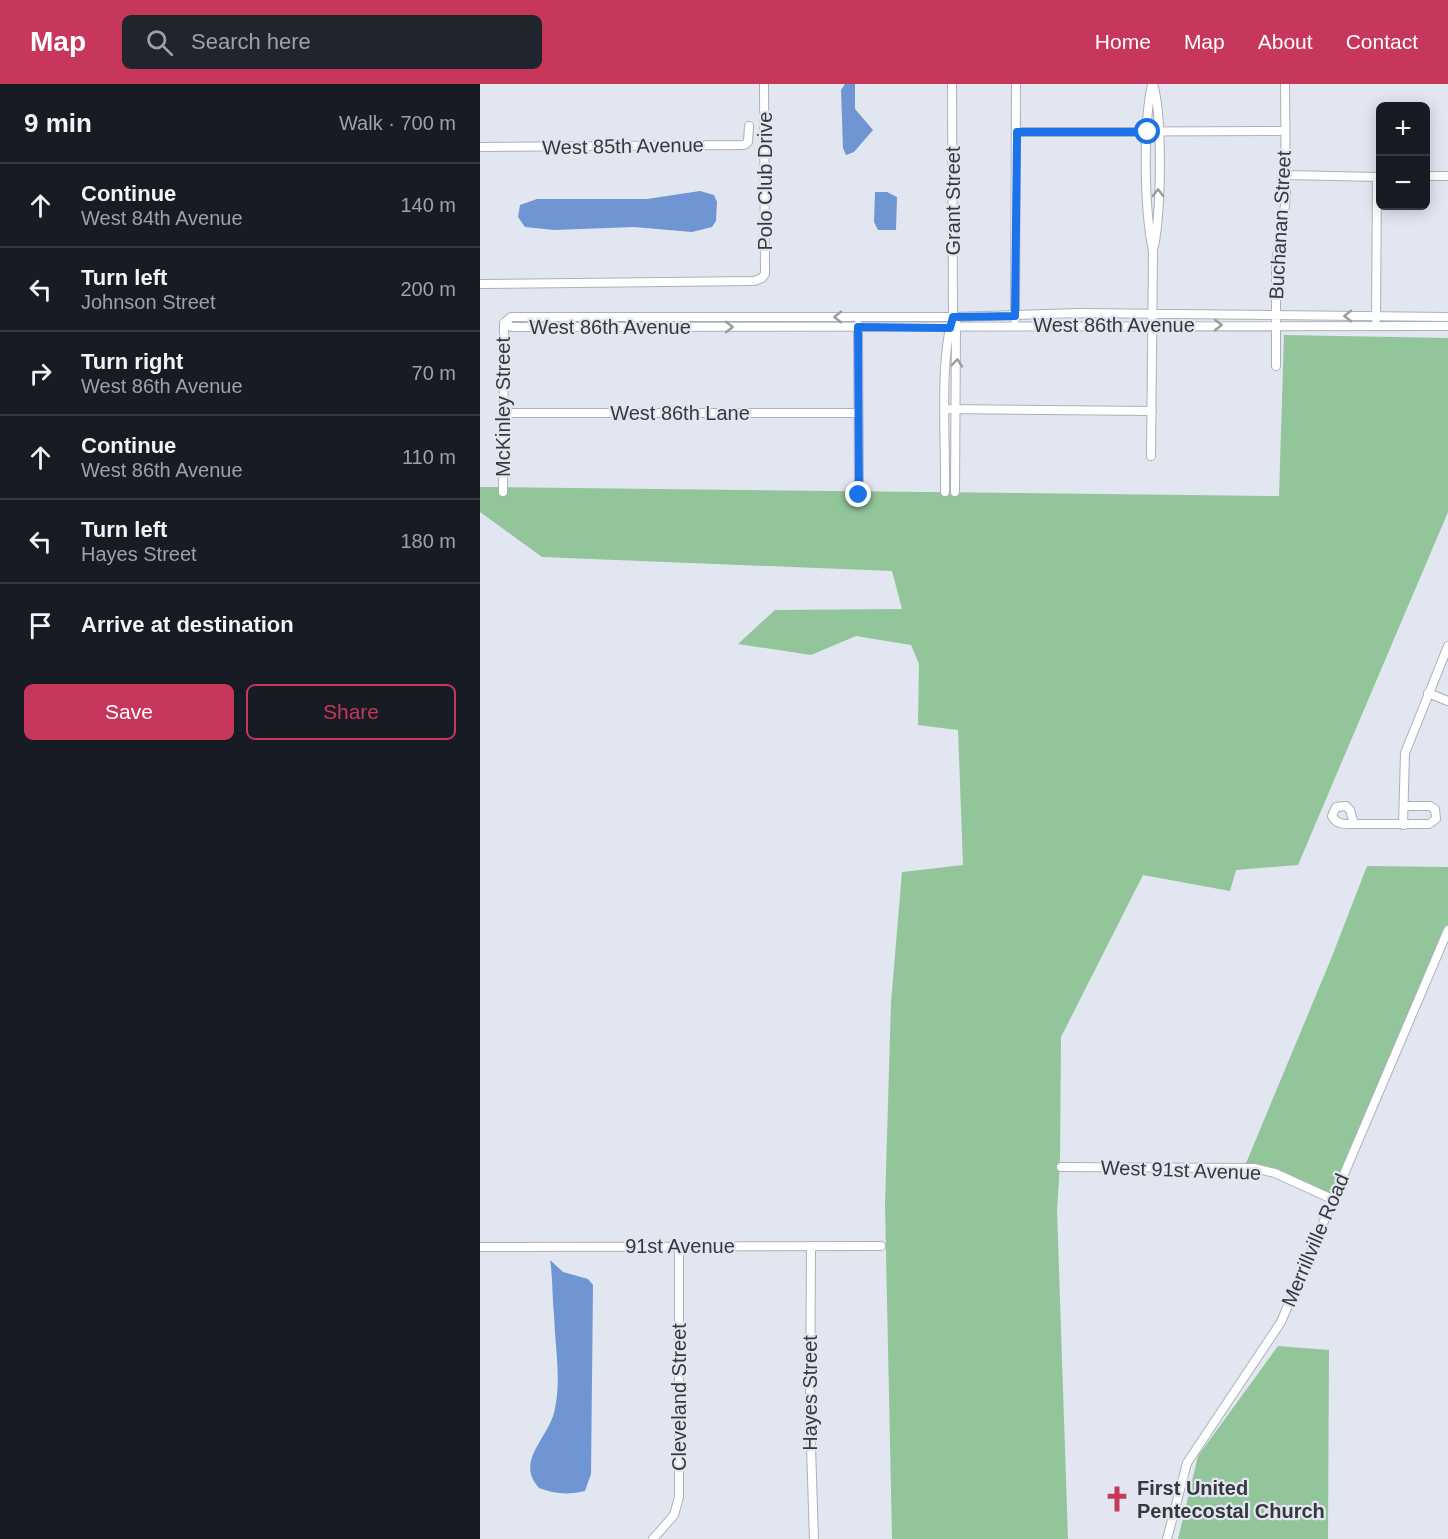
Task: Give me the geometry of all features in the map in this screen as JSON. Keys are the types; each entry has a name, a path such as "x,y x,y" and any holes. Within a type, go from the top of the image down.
{"street":[{"name":"Polo Club Drive","path":"480,284 754,281 762,278 765,262 764,84"},
{"name":"Grant Street","path":"952,84 955,492"},
{"path":"1015,325 1016,84"},
{"path":"1151,456 1153,251 1158,227 1158,98 1153,84"},
{"path":"1153,84 1148,132 1148,225 1153,251"},
{"name":"Buchanan Street","path":"1276,366 1276,257 1285,208 1285,84"},
{"name":"West 85th Avenue","path":"480,147 744,145 748,142 749,126"},
{"path":"1017,132 1285,131"},
{"path":"1285,175 1376,177"},
{"path":"1430,176 1448,176"},
{"path":"1376,326 1378,210"},
{"name":"West 86th Avenue","path":"1448,317 1152,314 953,317 511,317 504,323 512,327 1448,326"},
{"path":"858,317 859,495"},
{"name":"McKinley Street","path":"503,492 504,323"},
{"name":"Grant Street","path":"945,492 946,409 953,328"},
{"path":"946,409 1152,411"},
{"name":"West 86th Lane","path":"503,413 858,413"},
{"path":"1403,825 1405,753 1448,646"},
{"path":"1428,693 1448,701"},
{"path":"1354,824 1433,823 1436,814 1430,806 1404,806"},
{"name":"Merrillville Road","path":"1167,1539 1187,1463 1194,1449 1281,1322 1448,930"},
{"name":"West 91st Avenue","path":"1061,1167 1254,1168 1275,1173 1332,1199"},
{"name":"Cleveland Street","path":"653,1539 674,1515 679,1497 678,1246"},
{"name":"Hayes Street","path":"811,1246 810,1407 813,1539"},
{"name":"91st Avenue","path":"480,1247 880,1246"}],"green space":[{"path":"1284,335 1448,338 1448,512 1298,865 1236,870 1230,891 1143,875 1061,1037 1060,1162 1057,1210 1068,1539 892,1539 885,1204 891,1003 902,872 963,865 958,730 918,725 919,664 911,645 856,636 811,655 738,644 775,610 902,609 892,571 542,557 480,512 480,487 1279,496"},
{"path":"1367,866 1448,867 1448,929 1332,1199 1275,1173 1244,1168"},
{"path":"1278,1346 1329,1350 1328,1539 1178,1539 1198,1456"}],"water":[{"path":"845,84 855,84 855,109 873,130 854,152 846,155 843,148 841,90"},
{"path":"700,191 714,195 717,202 716,221 712,227 692,232 634,227 554,230 525,227 518,217 520,205 537,199 647,199"},
{"path":"875,192 887,192 897,197 896,230 878,230 874,222"},
{"path":"550,1260 563,1272 588,1279 593,1285 591,1474 585,1491 573,1493 556,1493 539,1488 532,1478 530,1469 535,1450 554,1413 558,1389"}],"place":[{"name":"First United Pentecostal Church","path":"1117,1499"}],"route":[{"path":"859,495 858,327 950,328 953,317 1015,316 1017,132 1148,132"}]}
